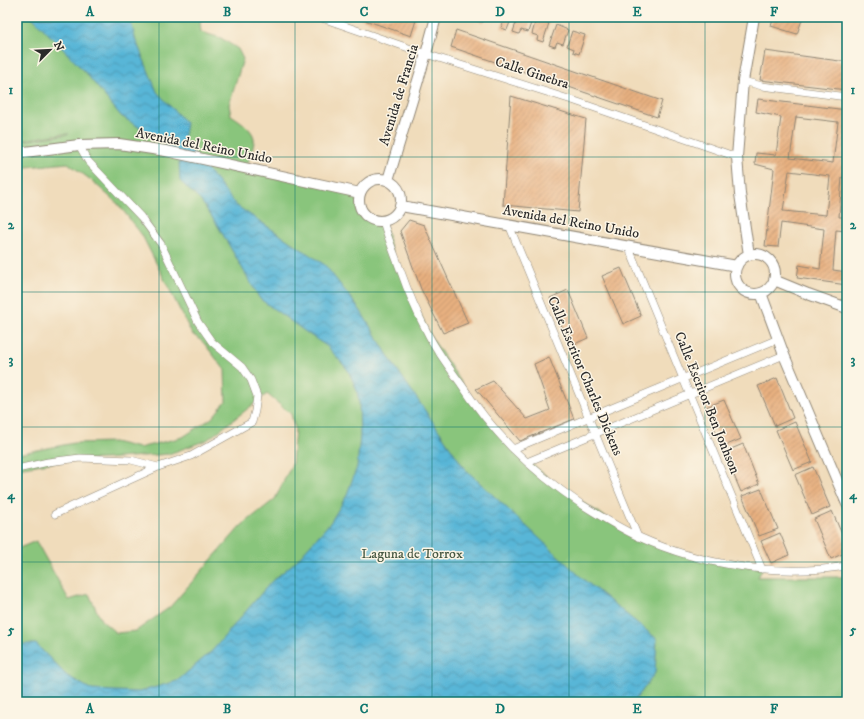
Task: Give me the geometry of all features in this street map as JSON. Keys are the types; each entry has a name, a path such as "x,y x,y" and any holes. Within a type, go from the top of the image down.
{"street":[{"name":"Calle Ginebra","path":"318,17 426,54 575,101 737,157"},
{"name":"Avenida de Francia","path":"388,180 436,17"},
{"path":"749,255 740,194 737,157 742,81 754,17"},
{"path":"742,81 762,86 847,97"},
{"name":"Avenida del Reino Unido","path":"17,153 79,145 119,144 166,150 360,193"},
{"path":"55,514 158,467 191,456 252,422 255,411 256,396 251,380 242,367 212,342 198,322 161,244 142,217 88,161 79,145"},
{"path":"381,179 388,180 394,183 401,194 401,206 389,220 376,221 364,214 360,207 360,193 368,182 381,179"},
{"name":"Avenida del Reino Unido","path":"401,206 737,266"},
{"path":"383,221 408,291 430,337 454,374 478,409 513,449 559,489 600,516 638,537 665,548 706,560 762,569 827,569 847,566"},
{"name":"Calle Escritor Charles Dickens","path":"509,225 638,537"},
{"name":"Calle Escritor Ben Jonhson","path":"628,246 762,569"},
{"path":"749,255 761,255 767,258 774,268 774,280 769,288 761,293 748,293 738,284 736,278 735,272 737,266 744,257 749,255"},
{"path":"774,280 847,308"},
{"path":"761,293 784,355 847,504"},
{"path":"513,449 778,339"},
{"path":"527,462 784,355"},
{"path":"17,469 48,462 80,458 131,460 158,467"}],"green space":[{"name":"Laguna de Torrox","path":"17,17 202,17 200,23 201,32 221,38 238,49 243,59 229,105 231,115 250,130 254,138 253,148 247,166 359,193 359,199 363,209 370,216 385,223 393,257 431,337 475,403 512,448 561,488 636,537 707,560 763,568 758,577 847,577 847,702 17,702 17,549 36,541 69,600 89,594 101,620 116,633 136,631 170,607 241,526 275,499 292,464 295,429 291,414 267,394 207,440 169,454 68,460 17,468 17,454 74,443 114,442 139,448 183,437 212,418 226,401 225,370 203,342 192,334 142,235 118,204 91,180 68,163 17,168 17,142 69,134 17,141"}],"water":[{"name":"Laguna de Torrox","path":"31,17 130,17 135,38 157,92 186,123 183,140 237,206 325,265 360,310 392,362 465,469 583,579 657,639 655,673 634,702 17,702 17,644 36,644 66,675 92,690 139,692 177,681 212,651 271,582 294,563 330,523 346,497 357,467 360,436 359,401 356,388 348,370 328,347 260,299 218,226 201,201 180,181 179,162 161,141 121,116 85,72"}],"building":[{"path":"417,17 411,36 359,18"},
{"path":"478,17 485,17 483,22 477,20"},
{"path":"495,17 512,17 507,30 501,28 504,20"},
{"path":"518,17 533,17 528,32 521,30 519,34 513,32"},
{"path":"774,17 803,17 797,34 771,26"},
{"path":"536,19 549,23 543,42 537,40 538,36 532,34"},
{"path":"556,25 568,30 563,44 557,42 555,47 549,45"},
{"path":"456,30 662,101 657,117 451,47"},
{"path":"572,31 585,35 579,54 573,52 574,49 567,46"},
{"path":"765,51 847,62 847,90 760,80"},
{"path":"511,96 586,119 578,212 503,205"},
{"path":"758,99 847,110 847,146 845,165 847,165 847,178 842,177 839,217 847,217 847,231 836,230 833,270 847,272 847,285 797,278 799,265 820,269 824,229 781,223 778,247 765,246 774,169 755,164 756,153 776,155 781,117 756,112","holes":["796,117 838,122 833,163 790,158","789,171 830,176 826,215 783,211"]},
{"path":"409,220 424,225 468,323 443,333 421,289 400,231"},
{"path":"621,268 641,316 623,324 602,276"},
{"path":"568,290 588,338 570,346 550,298"},
{"path":"549,357 574,419 520,441 476,389 493,381 527,419 550,410 534,364"},
{"path":"777,378 793,418 775,426 758,386"},
{"path":"724,400 741,439 722,447 706,407"},
{"path":"795,422 812,462 793,470 776,430"},
{"path":"743,444 759,484 741,492 724,452"},
{"path":"813,467 830,507 812,515 795,475"},
{"path":"761,489 778,529 759,536 742,496"},
{"path":"832,511 847,546 847,552 831,559 814,519"},
{"path":"780,533 789,555 771,563 761,541"}]}
